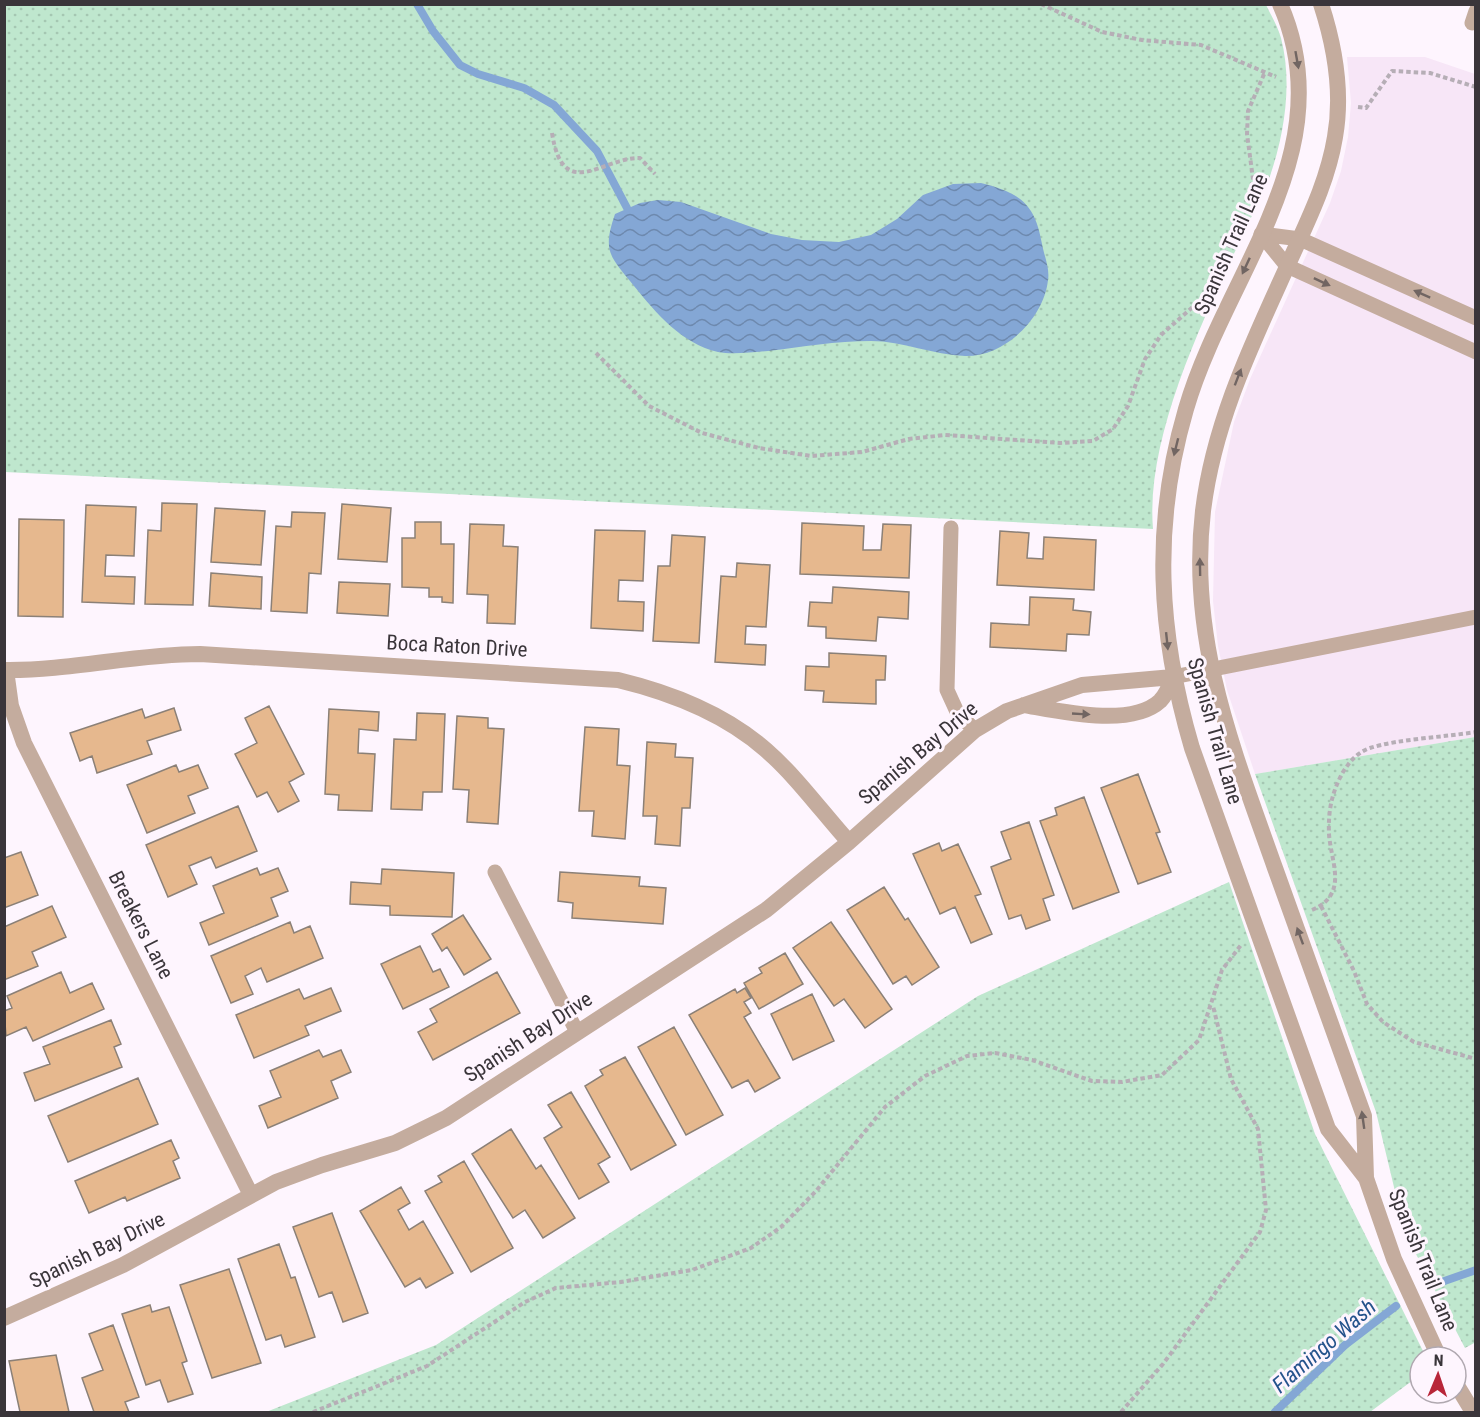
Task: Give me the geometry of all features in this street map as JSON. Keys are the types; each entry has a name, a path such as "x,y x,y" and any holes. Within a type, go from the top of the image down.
{"street":[{"name":"Spanish Trail Lane","path":"1280,4 1294,46 1300,88 1298,130 1292,158 1203,360 1186,408 1174,457 1166,507 1162,556 1163,605 1173,677 1192,748 1328,1129 1366,1178"},
{"name":"Spanish Trail Lane","path":"1321,4 1337,69 1338,104 1329,168 1300,239 1238,374 1222,419 1203,511 1200,556 1201,602 1210,669 1228,736 1364,1116 1366,1178 1394,1259 1433,1345"},
{"name":"Boca Raton Drive","path":"5,670 67,667 134,656 200,654 618,680 682,699 741,730 767,751 849,842"},
{"name":"Breakers Lane","path":"5,670 11,706 24,743 251,1195"},
{"path":"1024,705 1078,715 1133,713 1143,711 1161,700 1173,677"},
{"name":"Spanish Bay Drive","path":"4,1318 123,1265 251,1195 322,1165 419,1132 446,1118 766,910 849,842 990,719 1082,685 1173,677"}],"lane":[{"path":"1260,234 1300,239 1476,318"},
{"path":"1260,234 1287,267 1476,352"},
{"path":"951,528 947,690 958,714 975,730"},
{"path":"1173,677 1476,617"},
{"path":"495,872 577,1032"}],"path":[{"path":"1041,4 1102,32 1142,40 1201,45 1300,88"},
{"path":"1338,104 1366,108 1392,70 1430,73 1476,87"},
{"path":"1249,204 1253,179 1247,134 1248,111 1265,72"},
{"path":"552,133 555,149 563,165 575,171 594,172 627,158 640,158 655,174"},
{"path":"596,353 649,406 702,433 759,448 811,456 862,452 909,439 945,435 1060,443 1093,441 1113,429 1123,414 1145,359 1161,334 1204,297 1234,235"},
{"path":"1293,919 1321,906 1333,891 1336,867 1329,834 1332,792 1350,760 1370,748 1476,732"},
{"path":"1321,906 1354,971 1367,1004 1383,1022 1414,1042 1476,1059"},
{"path":"313,1413 428,1366 525,1302 556,1288 621,1282 692,1270 751,1248 781,1227 816,1191 885,1107 925,1076 967,1056 995,1053 1022,1058 1092,1081 1122,1082 1162,1075 1199,1040 1213,1005 1222,970 1238,946 1258,933"},
{"path":"1121,1413 1163,1364 1260,1232 1266,1210 1258,1129 1231,1079 1213,1005"}],"shaded area":[{"path":"1347,57 1425,57 1475,74 1475,737 1255,774 1227,690 1218,646 1213,601 1215,512 1234,422 1250,379 1330,203 1341,171 1348,137 1351,103"}],"green space":[{"path":"4,5 1266,5 1280,34 1285,56 1285,110 1283,128 1269,179 1211,304 1174,397 1161,443 1154,487 1153,529 5,472"},
{"path":"1475,737 1476,1342 1468,1346 1463,1345 1405,1233 1376,1112 1255,774"},
{"path":"1229,882 1315,1134 1420,1345 1408,1345 1408,1384 1370,1412 266,1412 436,1345 978,996"}],"water":[{"path":"981,183 1016,196 1030,209 1039,230 1048,276 1045,294 1031,321 1008,342 980,355 953,355 895,343 871,341 832,343 749,353 718,352 681,335 661,317 619,267 609,246 615,214 640,203 658,200 681,202 771,234 802,240 839,242 871,235 897,219 923,195 953,184"}],"building":[{"path":"162,503 197,504 193,605 145,604 148,530 161,531"},
{"path":"342,504 391,508 387,562 338,559"},
{"path":"86,505 136,507 134,556 106,555 105,576 135,577 134,604 82,602"},
{"path":"215,508 265,511 261,565 211,562"},
{"path":"292,512 325,513 321,574 309,573 307,613 271,611 276,526 291,527"},
{"path":"19,519 64,520 63,617 18,616"},
{"path":"415,522 441,522 441,544 454,544 453,603 442,602 442,597 429,597 429,588 402,587 402,538 415,538"},
{"path":"802,523 864,526 863,550 881,550 883,524 911,525 909,578 800,574"},
{"path":"470,524 504,525 503,546 518,547 515,624 487,623 488,595 467,594"},
{"path":"595,530 645,531 643,581 619,580 618,601 644,602 643,631 591,628"},
{"path":"1000,531 1029,533 1027,558 1043,559 1044,537 1096,540 1094,590 997,585"},
{"path":"672,535 705,537 699,643 653,641 658,566 670,566"},
{"path":"737,563 770,565 766,627 746,626 745,644 766,645 765,665 715,662 721,576 736,577"},
{"path":"211,573 262,577 261,609 209,606"},
{"path":"339,582 390,584 388,616 337,613"},
{"path":"833,587 909,592 908,619 878,617 876,641 826,638 826,627 808,626 810,602 832,603"},
{"path":"1030,597 1074,599 1073,610 1091,612 1089,635 1067,634 1066,651 990,647 991,623 1029,625"},
{"path":"829,653 886,656 885,680 876,680 876,704 823,702 824,691 805,690 806,666 829,667"},
{"path":"269,706 304,774 289,782 299,801 278,812 267,792 257,797 235,754 257,743 245,718"},
{"path":"174,708 181,730 147,741 152,754 97,773 92,756 80,761 70,733 142,709 145,718"},
{"path":"329,709 379,712 378,731 359,729 358,753 375,754 372,811 338,810 339,795 325,794"},
{"path":"417,713 445,714 442,792 423,792 422,810 391,809 394,739 416,740"},
{"path":"457,716 488,718 488,728 504,729 498,824 467,822 469,790 453,789"},
{"path":"585,727 619,729 617,765 630,766 625,839 592,836 594,811 579,811"},
{"path":"647,742 676,744 675,757 693,758 690,808 682,808 680,846 655,844 657,816 643,816"},
{"path":"176,765 179,772 198,765 208,788 188,796 195,813 147,833 127,785"},
{"path":"1138,774 1160,832 1156,833 1171,872 1138,884 1101,788"},
{"path":"1084,797 1119,892 1073,909 1040,821 1057,815 1055,808"},
{"path":"238,806 257,851 216,868 211,857 189,866 197,884 168,897 146,845"},
{"path":"1029,822 1054,895 1043,899 1050,920 1026,929 1021,915 1009,919 991,867 1011,859 1001,832"},
{"path":"939,843 942,851 958,844 981,894 975,896 992,934 971,943 955,907 940,914 913,854"},
{"path":"21,852 38,895 4,908 4,858"},
{"path":"257,868 260,875 278,868 288,891 271,898 278,916 209,945 200,923 224,913 213,886"},
{"path":"382,869 454,873 452,917 390,915 390,906 350,904 351,882 381,884"},
{"path":"560,872 640,877 639,886 666,888 663,924 572,918 573,903 558,901"},
{"path":"884,887 905,920 908,918 939,967 912,985 906,976 893,984 847,910"},
{"path":"52,906 66,937 32,952 38,966 4,980 4,927"},
{"path":"463,915 491,959 464,975 447,947 442,951 432,934"},
{"path":"290,922 294,933 310,926 323,958 267,982 261,968 245,976 253,994 231,1003 211,956"},
{"path":"831,922 892,1009 865,1028 844,999 834,1006 793,948"},
{"path":"420,946 433,972 440,969 449,987 403,1009 381,964"},
{"path":"785,953 803,984 759,1009 744,983 762,973 759,968"},
{"path":"61,972 70,993 92,983 104,1009 33,1041 26,1027 6,1036 4,1011 12,1008 7,996"},
{"path":"497,972 520,1013 433,1060 418,1032 437,1022 430,1009"},
{"path":"331,988 341,1011 305,1026 309,1035 254,1058 236,1015 299,989 304,999"},
{"path":"745,988 751,998 744,1002 751,1013 744,1017 780,1078 755,1092 748,1080 732,1088 689,1015 735,989 737,993"},
{"path":"812,994 834,1041 793,1060 771,1014"},
{"path":"111,1020 121,1044 114,1047 122,1067 35,1101 24,1073 50,1064 43,1047"},
{"path":"674,1027 723,1115 686,1135 638,1047"},
{"path":"319,1050 323,1057 341,1050 351,1072 331,1081 338,1098 268,1128 259,1106 281,1097 270,1071"},
{"path":"625,1057 676,1145 631,1170 585,1086 603,1075 600,1070"},
{"path":"138,1078 158,1124 68,1162 48,1116"},
{"path":"571,1092 610,1157 598,1164 609,1182 579,1199 544,1138 562,1127 548,1105"},
{"path":"511,1129 536,1169 541,1165 575,1218 543,1238 525,1210 513,1218 472,1154"},
{"path":"171,1140 179,1158 173,1161 180,1178 127,1201 125,1197 89,1213 75,1181"},
{"path":"464,1161 513,1248 471,1272 425,1191 442,1182 438,1176"},
{"path":"401,1187 410,1203 398,1210 409,1230 423,1221 453,1273 426,1288 420,1278 405,1287 360,1211"},
{"path":"332,1213 368,1313 343,1322 332,1292 319,1297 293,1227"},
{"path":"279,1244 291,1278 295,1277 315,1337 285,1347 281,1335 266,1340 238,1259"},
{"path":"229,1269 261,1363 212,1378 180,1285"},
{"path":"150,1305 152,1312 169,1307 187,1361 182,1363 193,1394 168,1402 160,1380 146,1385 122,1314"},
{"path":"113,1325 139,1397 125,1402 129,1412 94,1412 82,1378 103,1370 89,1334"},
{"path":"56,1355 69,1412 20,1412 9,1361"}],"waterway":[{"path":"417,4 433,31 460,65 478,74 524,88 554,105 597,151 627,208"},
{"name":"Flamingo Wash","path":"1433,1285 1476,1270"},
{"name":"Flamingo Wash","path":"1275,1412 1345,1345 1396,1306"}]}
